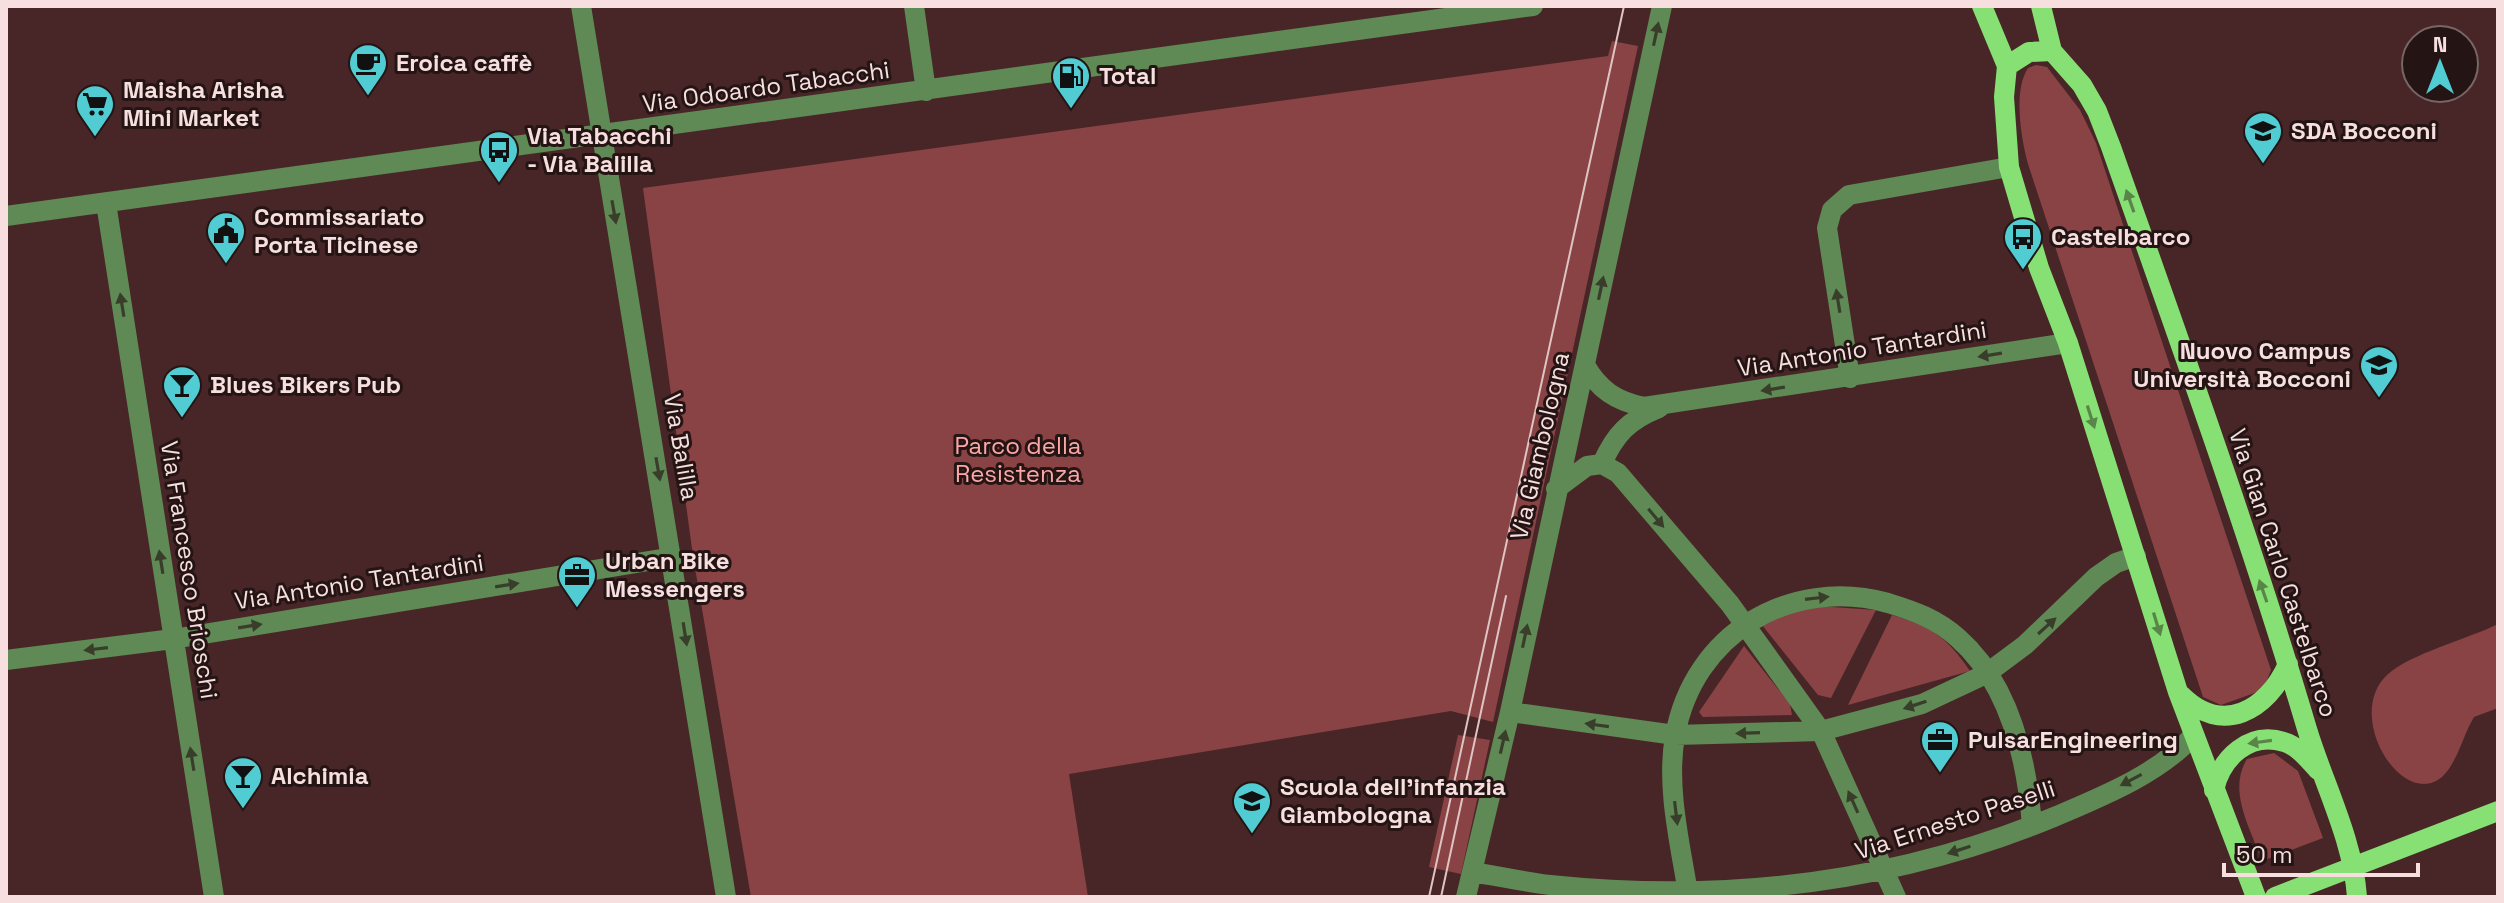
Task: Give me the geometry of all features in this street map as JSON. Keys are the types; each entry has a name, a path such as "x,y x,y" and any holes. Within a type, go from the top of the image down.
{"main road":[{"path":"1982,6 2007,66 2004,97 2009,167 2039,268 2068,343 2178,692 2256,897"},
{"name":"Via Gian Carlo Castelbarco","path":"2041,6 2052,51 2076,77 2097,111 2288,664 2320,773 2355,864 2357,897"},
{"path":"2007,66 2029,52 2052,51"},
{"path":"2178,692 2198,712 2220,715 2244,712 2267,700 2288,664"},
{"path":"2214,790 2220,769 2229,757 2244,745 2264,739 2285,742 2301,751 2320,773"},
{"path":"2275,897 2498,811"}],"street":[{"name":"Via Balilla","path":"581,6 726,897"},
{"path":"914,6 926,91"},
{"name":"Via Odoardo Tabacchi","path":"6,216 1533,6"},
{"name":"Via Giambologna","path":"1466,897 1510,712 1662,6"},
{"path":"1850,378 1827,228 1834,206 1849,195 2009,167"},
{"name":"Via Francesco Brioschi","path":"106,203 214,897"},
{"name":"Via Antonio Tantardini","path":"1585,365 1595,382 1622,402 1644,407 2068,343"},
{"name":"Via Antonio Tantardini","path":"1602,464 1614,438 1624,427 1639,416 1664,406"},
{"path":"1556,489 1587,466 1602,464 1618,473 1744,623 1821,731 1896,897"},
{"path":"1510,712 1675,735 1821,731 1922,704 1986,674 2025,645 2096,577 2116,563 2136,556"},
{"name":"Via Antonio Tantardini","path":"6,660 173,639 673,557"},
{"path":"1688,893 1674,802 1675,735 1698,674 1744,623 1775,608 1808,598 1864,597 1935,620 1960,639 2003,700 2016,733 2030,794 2032,826"},
{"name":"Via Ernesto Paselli","path":"1472,872 1551,886 1688,893 1787,890 1885,872 2032,826 2139,776 2181,750 2194,735"}],"green space":[{"name":"Parco della Resistenza","path":"1612,41 1638,46 1493,722 1451,711 1069,774 1088,897 751,897 693,556 643,188 1608,56"},
{"path":"2036,65 2047,67 2080,110 2096,143 2271,670 2263,690 2221,705 2203,697 2028,164 2021,128 2021,89 2028,68"},
{"path":"1817,606 1876,610 1831,698 1818,695 1762,625 1791,610"},
{"path":"1892,615 1937,634 1970,671 1848,705"},
{"path":"2498,624 2498,708 2474,717 2453,763 2443,776 2428,784 2412,781 2397,771 2384,755 2375,735 2372,714 2375,693 2387,675 2409,660"},
{"path":"1744,646 1790,704 1792,715 1703,717 1699,712"},
{"path":"1458,735 1490,740 1461,874 1429,867"},
{"path":"2274,753 2298,771 2323,838 2262,861 2243,810 2239,784 2247,759"}],"tram line":[{"path":"1429,897 1624,6"},
{"path":"1441,897 1506,596"}],"place":[{"name":"Eroica caffè","path":"368,97"},
{"name":"Total","path":"1071,110"},
{"name":"Maisha Arisha Mini Market","path":"95,138"},
{"name":"SDA Bocconi","path":"2263,165"},
{"name":"Via Tabacchi - Via Balilla","path":"499,184"},
{"name":"Commissariato Porta Ticinese","path":"226,265"},
{"name":"Castelbarco","path":"2023,271"},
{"name":"Nuovo Campus Università Bocconi","path":"2379,399"},
{"name":"Blues Bikers Pub","path":"182,419"},
{"name":"Urban Bike Messengers","path":"577,609"},
{"name":"PulsarEngineering","path":"1940,774"},
{"name":"Alchimia","path":"243,810"},
{"name":"Scuola dell’infanzia Giambologna","path":"1252,835"}]}
